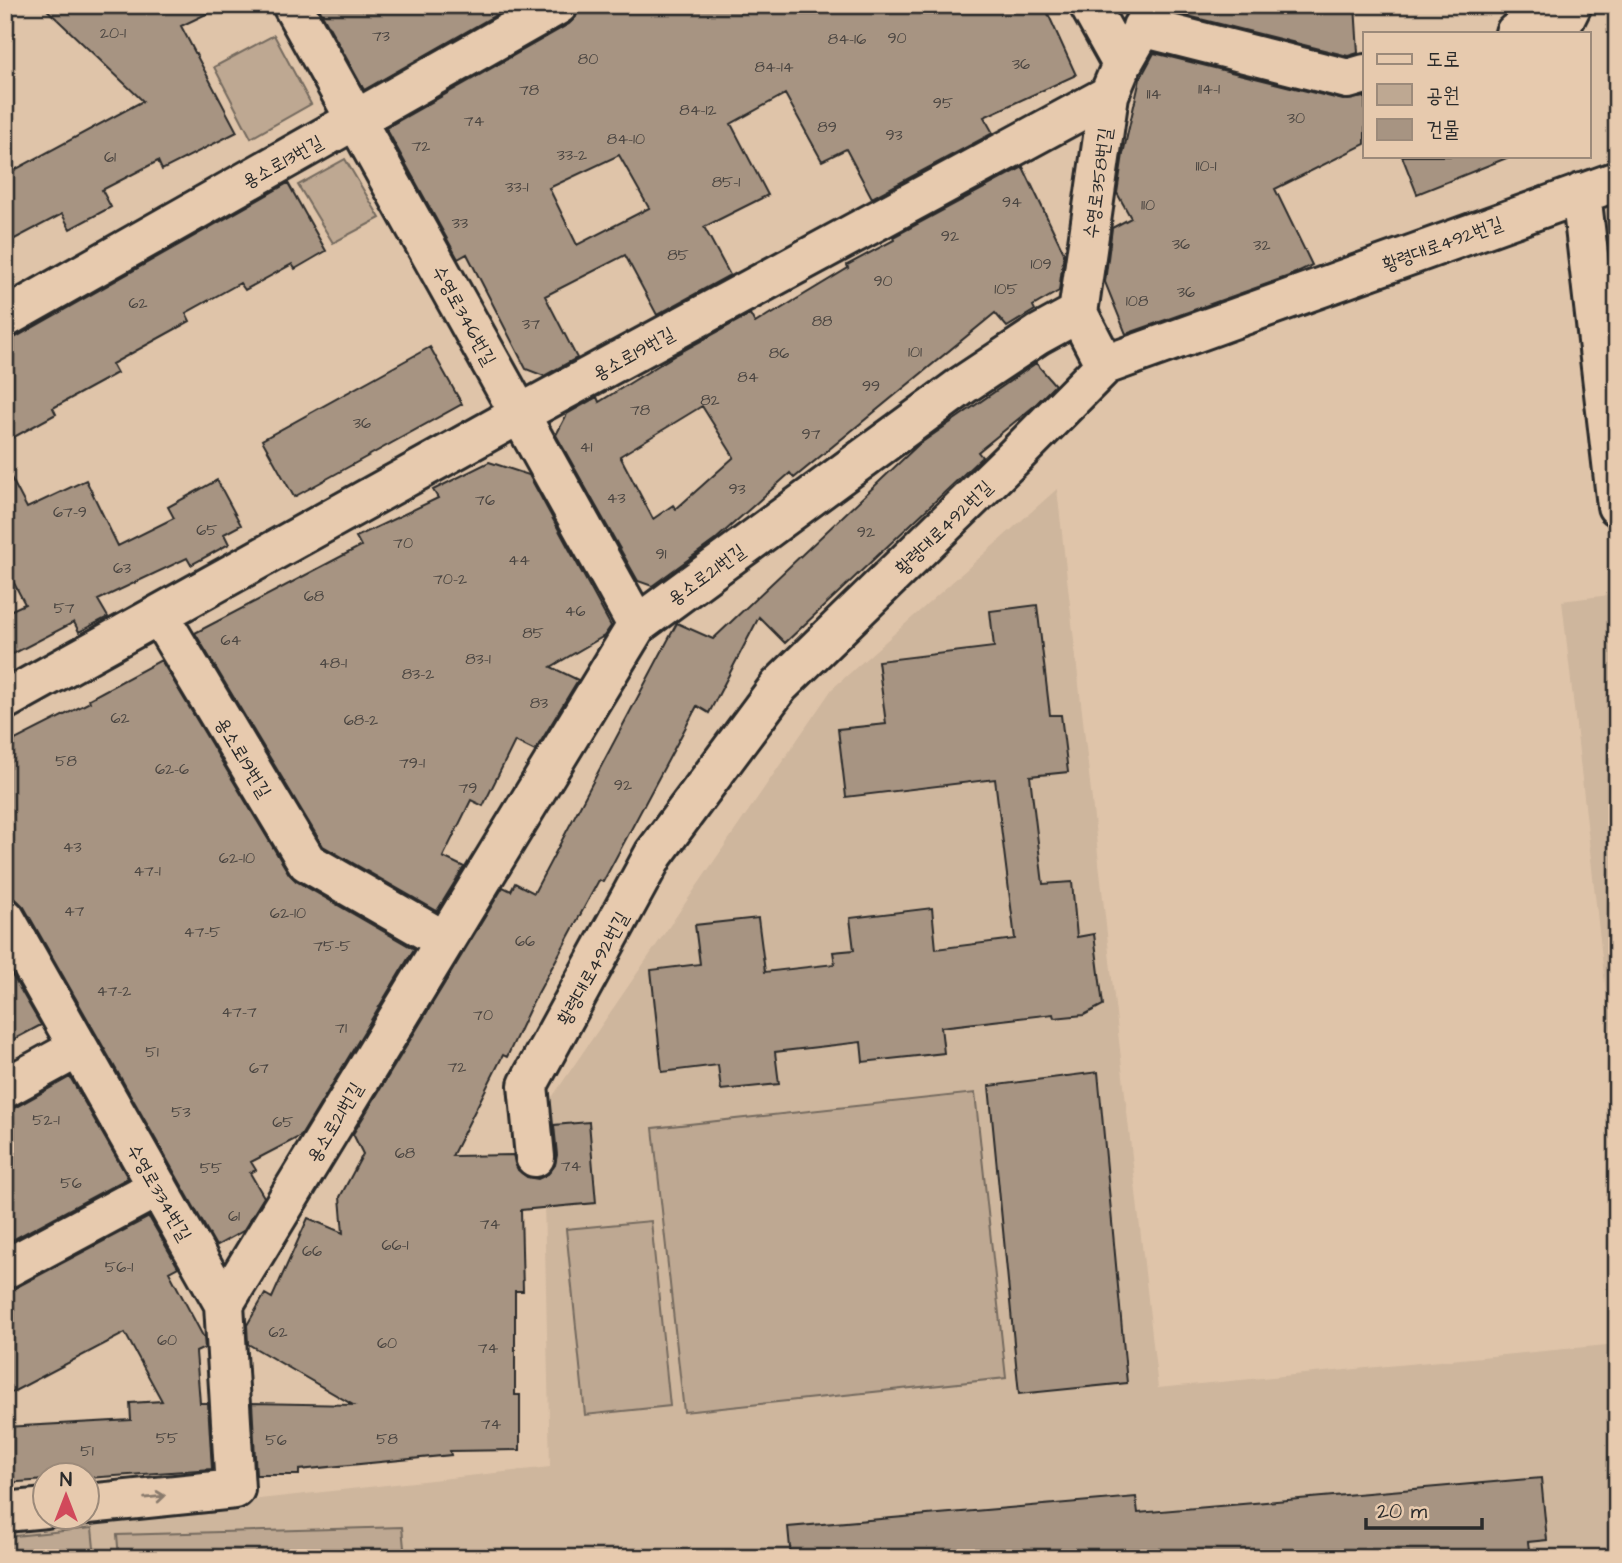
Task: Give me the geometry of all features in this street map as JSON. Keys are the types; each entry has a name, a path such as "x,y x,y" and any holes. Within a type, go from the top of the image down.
{"street":[{"name":"수영로346번길","path":"292,5 638,625"},
{"name":"용소로13번길","path":"5,318 558,5"},
{"path":"1089,5 1116,79"},
{"path":"1519,32 1565,19 1572,5"},
{"path":"1116,79 1149,16 1356,77"},
{"name":"수영로358번길","path":"1078,313 1116,79"},
{"name":"용소로19번길","path":"5,700 1116,79"},
{"name":"황령대로492번길","path":"535,1157 528,1085 654,854 779,687 1105,365 1617,181"},
{"path":"1581,193 1617,506"},
{"path":"1078,313 1105,365"},
{"name":"용소로21번길","path":"223,1304 638,625 963,385 1038,335 1078,313"},
{"name":"용소로19번길","path":"159,615 307,862 445,941"},
{"name":"수영로334번길","path":"5,918 223,1304 235,1489 102,1503"},
{"path":"5,1088 79,1048"},
{"path":"5,1269 158,1187"},
{"path":"5,1512 32,1509"}],"shaded area":[{"path":"1057,489 1158,1388 1617,1344 1617,1558 5,1558 5,1527 32,1524 32,1532 102,1532 102,1516 550,1467 542,1112 832,689"},
{"path":"1617,594 1617,1091 1562,601"}],"green space":[{"path":"274,35 311,104 251,138 214,67"},
{"path":"345,159 380,218 333,243 298,185"},
{"path":"975,1093 1006,1378 684,1412 653,1128"},
{"path":"651,1221 670,1406 585,1415 566,1229"},
{"path":"402,1527 405,1558 119,1558 117,1535"},
{"path":"53,1532 92,1532 95,1558 5,1558 5,1537"}],"building":[{"path":"42,5 225,5 181,26 237,132 162,170 158,161 102,190 111,207 70,229 62,214 5,244 5,175 143,101"},
{"path":"317,5 513,5 364,90"},
{"path":"580,5 1044,5 1076,75 984,117 993,133 872,198 846,149 822,161 785,94 731,124 768,195 704,227 730,275 657,315 625,255 545,296 577,358 544,376 526,369 467,254 458,259 386,128 569,24 576,17","holes":["619,155 649,208 577,245 549,188"]},
{"path":"1178,5 1355,5 1358,53 1348,56 1176,13"},
{"path":"1154,53 1343,100 1363,97 1363,145 1275,189 1312,265 1289,276 1126,334 1105,282 1112,228 1131,218 1117,193 1140,79"},
{"path":"1403,158 1507,158 1417,194"},
{"path":"1023,167 1064,253 1059,291 1033,306 1035,310 1007,327 995,313 794,478 790,473 715,540 652,586 638,581 556,435 567,414 597,397 599,402 677,354 750,314 755,323 772,314 848,268 847,265 894,240 893,237","holes":["702,406 734,457 676,509 673,505 653,519 620,456"]},
{"path":"288,183 326,251 295,269 292,264 245,290 240,283 186,313 190,321 112,364 117,373 53,408 56,414 5,442 5,340 16,337"},
{"path":"430,347 462,404 294,497 262,440"},
{"path":"1036,363 1055,385 1033,407 978,452 982,457 785,643 759,617 709,713 697,706 603,882 599,880 530,1008 507,1057 503,1055 452,1156 513,1155 518,1170 527,1177 538,1179 548,1174 555,1165 557,1155 554,1125 589,1122 596,1203 521,1210 523,1291 515,1291 515,1395 520,1395 520,1450 450,1451 451,1455 299,1470 299,1475 256,1475 252,1403 353,1405 248,1344 247,1325 265,1294 272,1298 308,1218 343,1233 340,1197 363,1154 353,1134 503,887 511,891 515,883 534,893 677,623 713,639 918,445"},
{"path":"489,462 529,475 611,626 604,636 551,667 578,680 535,751 515,741 483,806 471,800 443,857 464,867 437,911 323,846 195,633 361,546 356,537 438,498 433,490"},
{"path":"5,466 27,508 86,480 118,546 174,518 168,507 217,480 241,525 224,534 229,544 191,565 187,558 98,600 108,617 79,632 74,622 5,658 5,613 25,604 5,566"},
{"path":"1037,605 1050,715 1061,715 1068,772 1030,776 1043,884 1072,882 1077,937 1094,934 1103,1005 1084,1015 1054,1018 1053,1014 941,1027 944,1053 863,1062 861,1042 775,1052 779,1084 721,1090 718,1065 662,1072 651,970 700,964 695,925 758,918 765,972 835,964 833,952 854,950 850,918 932,908 936,949 1015,939 995,779 846,797 838,729 886,724 878,661 994,647 990,611"},
{"path":"161,660 289,874 296,881 414,949 301,1136 251,1162 256,1170 250,1173 264,1197 243,1231 216,1246 24,907 17,900 5,896 5,745 90,702 89,699"},
{"path":"5,963 41,1025 5,1044"},
{"path":"1098,1072 1127,1383 1019,1394 989,1086"},
{"path":"70,1077 128,1178 5,1244 5,1110 16,1107"},
{"path":"149,1217 178,1267 169,1272 204,1338 205,1348 196,1352 200,1403 208,1403 212,1469 102,1477 102,1462 32,1462 32,1481 5,1483 5,1427 131,1420 130,1403 162,1401 125,1333 5,1396 5,1291"},
{"path":"1541,1478 1547,1540 1528,1542 1530,1558 791,1558 788,1527 1136,1497 1138,1513"}]}
